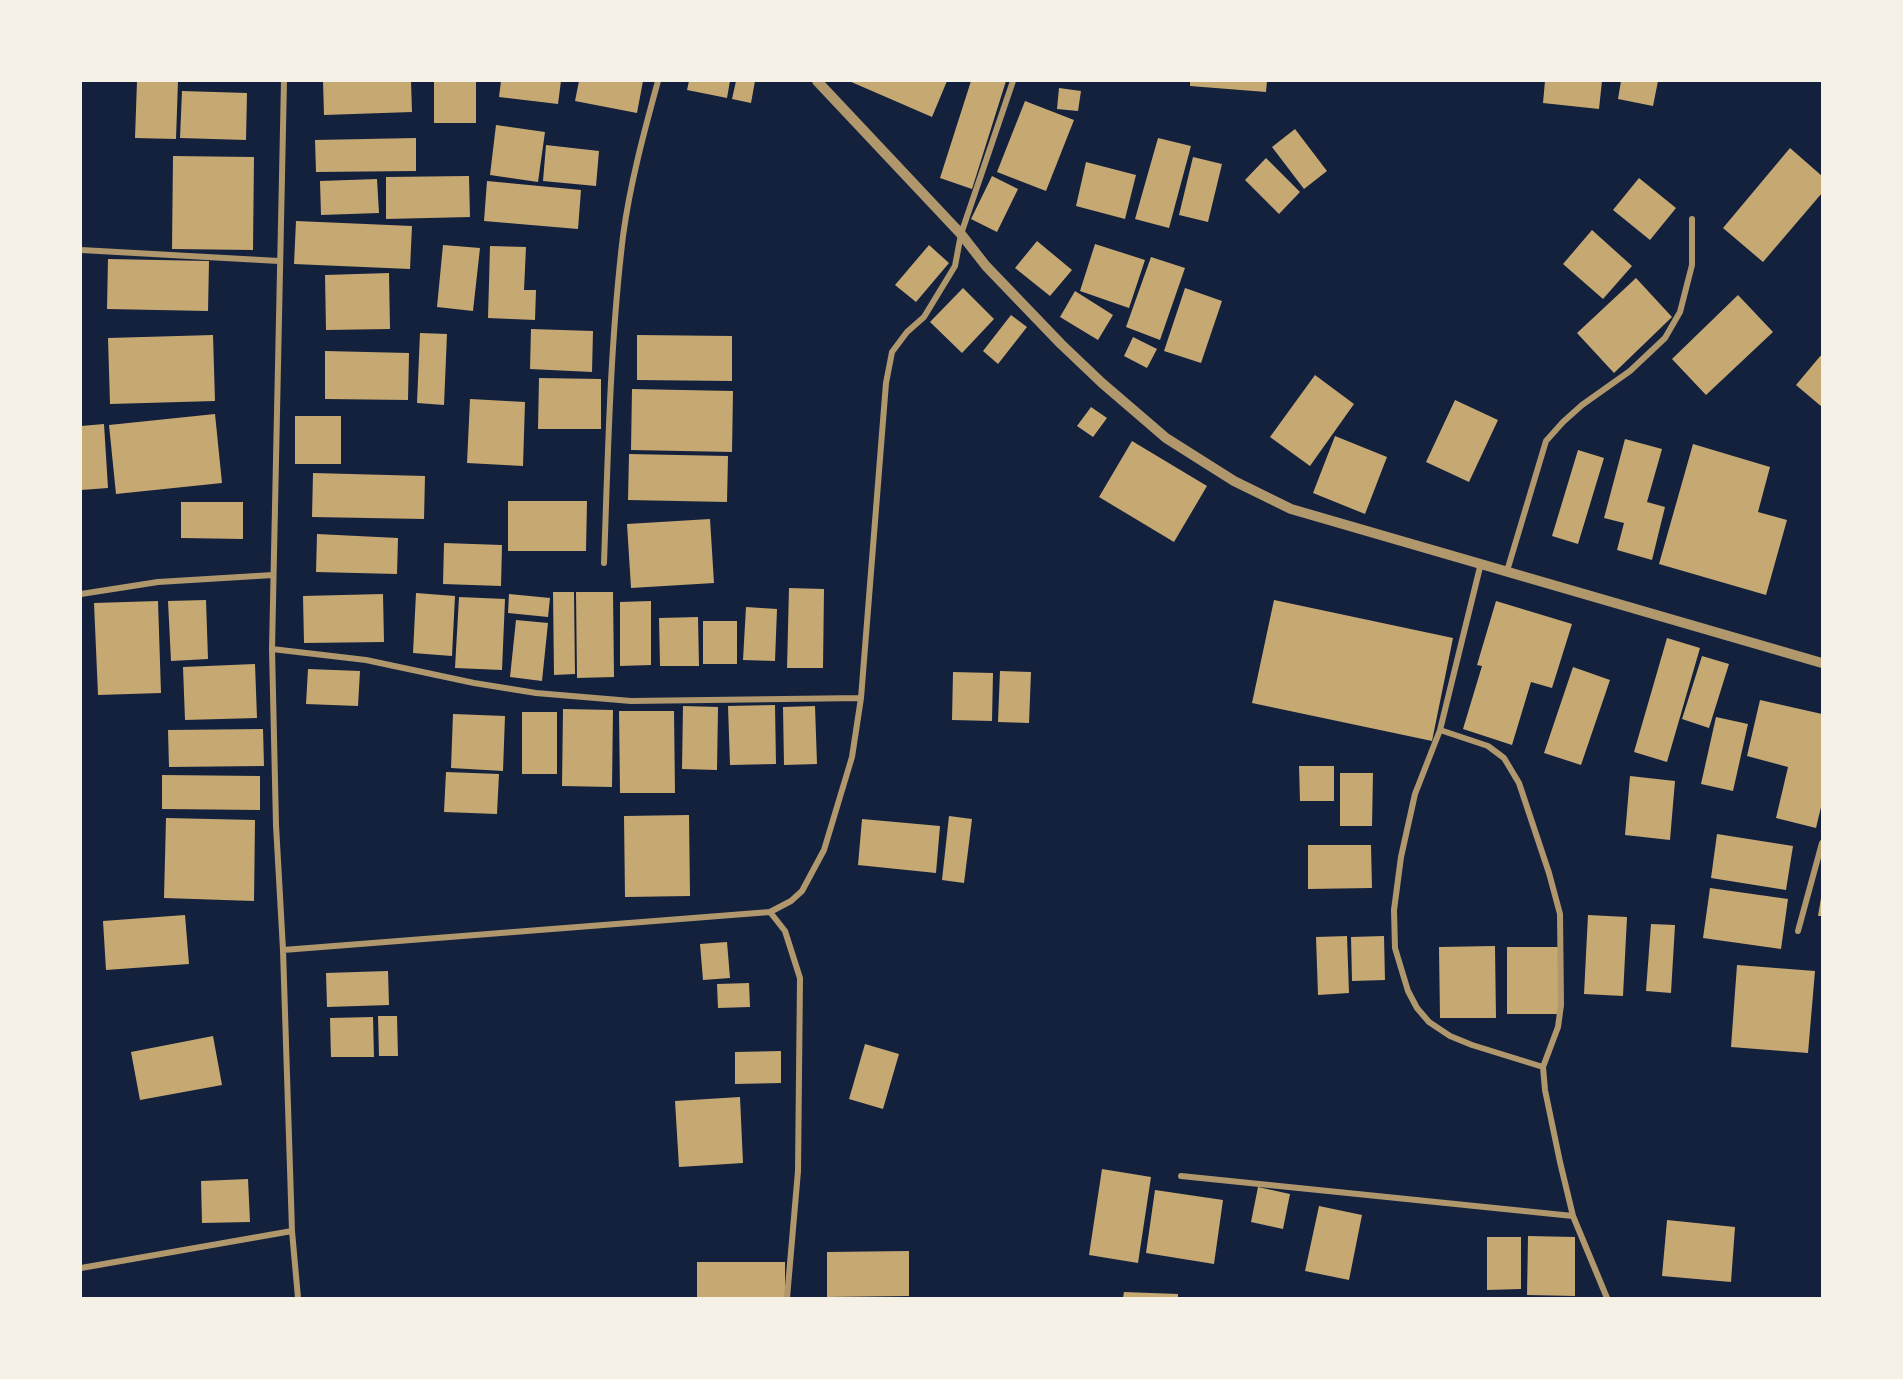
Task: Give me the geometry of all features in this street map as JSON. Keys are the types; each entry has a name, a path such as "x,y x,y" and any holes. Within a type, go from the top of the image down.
{"street":[{"path":"284,81 272,649 276,825 283,950 292,1231 298,1298"},
{"path":"604,563 609,439 623,235 643,136 658,81"},
{"path":"817,81 961,234 986,266 1060,344 1166,438 1234,481 1292,509 1822,663"},
{"path":"283,950 770,912 791,901 802,891 824,850 852,757 861,698 886,383 892,352 907,332 924,316 955,266 961,234 1013,81"},
{"path":"1507,571 1546,441 1575,411 1630,371 1665,338 1680,312 1692,265 1692,219"},
{"path":"81,250 279,261"},
{"path":"1481,563 1440,730 1415,794 1401,857 1394,910 1395,948 1408,991 1417,1008 1429,1022 1450,1036 1472,1045 1543,1066"},
{"path":"81,594 158,582 273,575"},
{"path":"272,649 366,660 474,683 536,693 631,701 861,698"},
{"path":"1440,730 1488,746 1504,758 1519,783 1549,873 1560,914 1561,1005 1558,1027 1543,1066 1553,1131 1572,1216 1607,1298"},
{"path":"1798,931 1822,843"},
{"path":"770,912 785,931 800,978 798,1171 787,1298"},
{"path":"1180,1176 1572,1216"},
{"path":"81,1268 292,1231"}],"building":[{"path":"137,81 178,81 176,139 135,138"},
{"path":"323,81 411,81 412,112 324,115"},
{"path":"434,81 476,81 476,123 434,123"},
{"path":"501,81 561,81 558,104 499,97"},
{"path":"579,81 643,81 637,113 575,101"},
{"path":"689,81 730,81 727,98 687,90"},
{"path":"736,81 755,81 751,103 732,99"},
{"path":"849,81 947,81 932,117"},
{"path":"971,81 1006,81 972,189 940,178"},
{"path":"1190,81 1267,81 1266,92 1190,86"},
{"path":"1545,81 1602,81 1599,109 1543,103"},
{"path":"1621,81 1658,81 1653,106 1618,99"},
{"path":"1059,88 1081,91 1078,111 1057,109"},
{"path":"182,91 247,93 246,140 180,138"},
{"path":"1025,101 1074,120 1046,191 997,172"},
{"path":"496,125 545,132 538,182 490,175"},
{"path":"1295,129 1327,171 1304,189 1272,147"},
{"path":"416,138 416,171 316,172 315,140"},
{"path":"1158,138 1191,146 1169,228 1135,219"},
{"path":"546,145 599,151 596,186 543,181"},
{"path":"1790,148 1822,176 1822,193 1763,262 1723,228"},
{"path":"173,156 254,157 253,250 172,249"},
{"path":"1193,157 1222,164 1208,222 1179,215"},
{"path":"1266,158 1300,192 1279,214 1245,180"},
{"path":"1086,162 1136,175 1125,219 1076,206"},
{"path":"469,176 470,217 386,219 386,177"},
{"path":"992,176 1018,189 997,232 971,219"},
{"path":"1639,178 1676,208 1650,240 1613,210"},
{"path":"377,179 379,213 321,215 320,181"},
{"path":"487,181 581,190 578,229 484,221"},
{"path":"296,221 412,226 410,269 294,264"},
{"path":"1592,230 1632,266 1603,299 1563,264"},
{"path":"1037,241 1072,270 1050,296 1015,268"},
{"path":"1095,244 1145,260 1129,308 1080,291"},
{"path":"443,245 480,248 473,311 437,307"},
{"path":"929,245 949,263 916,302 895,285"},
{"path":"490,246 526,247 524,290 536,290 535,320 488,318"},
{"path":"1151,257 1185,268 1160,340 1126,327"},
{"path":"108,259 209,261 208,311 107,309"},
{"path":"389,273 390,329 326,330 325,275"},
{"path":"1636,278 1672,317 1614,373 1577,333"},
{"path":"963,288 994,319 962,353 930,322"},
{"path":"1185,288 1222,301 1201,363 1164,351"},
{"path":"1075,291 1113,315 1098,340 1060,317"},
{"path":"1738,295 1773,332 1706,395 1672,359"},
{"path":"1011,315 1027,327 998,364 983,351"},
{"path":"531,329 593,331 592,372 530,369"},
{"path":"420,333 447,334 444,405 417,403"},
{"path":"213,335 215,401 110,404 108,338"},
{"path":"637,335 732,336 732,381 637,380"},
{"path":"1133,337 1157,349 1147,368 1124,356"},
{"path":"325,351 409,353 408,400 325,399"},
{"path":"1822,354 1822,407 1796,385"},
{"path":"1315,375 1354,404 1310,466 1270,437"},
{"path":"539,378 601,379 601,429 538,429"},
{"path":"632,389 733,391 732,452 631,450"},
{"path":"470,399 525,402 523,466 467,463"},
{"path":"1455,400 1498,420 1469,482 1426,462"},
{"path":"1091,407 1107,418 1093,437 1077,426"},
{"path":"215,414 222,483 116,494 109,425"},
{"path":"295,416 341,416 341,464 295,464"},
{"path":"104,424 108,488 81,490 81,426"},
{"path":"1335,436 1387,457 1365,514 1313,493"},
{"path":"1625,439 1662,449 1647,502 1665,507 1652,560 1617,550 1624,523 1604,518"},
{"path":"1132,441 1207,486 1174,542 1099,497"},
{"path":"1693,444 1770,467 1758,512 1787,520 1766,595 1659,564"},
{"path":"1578,450 1604,458 1578,544 1552,536"},
{"path":"629,454 728,456 727,502 628,500"},
{"path":"313,473 425,476 424,519 312,517"},
{"path":"508,501 587,501 586,551 508,551"},
{"path":"181,502 243,502 243,539 181,538"},
{"path":"710,519 714,583 631,588 627,524"},
{"path":"317,534 398,538 397,574 316,572"},
{"path":"444,543 502,545 501,586 443,584"},
{"path":"789,588 824,589 823,668 787,668"},
{"path":"553,592 574,592 575,674 554,675"},
{"path":"576,592 613,592 614,677 577,678"},
{"path":"416,593 455,596 452,656 413,653"},
{"path":"383,594 384,642 304,643 303,596"},
{"path":"509,594 550,598 548,617 508,613"},
{"path":"459,597 505,599 502,670 455,668"},
{"path":"206,600 208,659 171,661 168,601"},
{"path":"1274,600 1453,638 1432,741 1252,703"},
{"path":"158,601 161,693 98,695 94,603"},
{"path":"651,601 651,665 620,666 620,602"},
{"path":"1496,601 1572,624 1552,688 1531,682 1512,745 1463,729 1482,666 1477,665"},
{"path":"746,607 777,609 775,661 743,660"},
{"path":"698,617 699,666 660,666 659,618"},
{"path":"516,620 548,623 542,681 510,677"},
{"path":"703,621 737,621 737,664 703,664"},
{"path":"1667,638 1700,648 1667,762 1634,752"},
{"path":"1702,656 1729,664 1709,728 1682,719"},
{"path":"255,664 257,718 185,720 183,667"},
{"path":"1573,667 1610,680 1581,765 1544,753"},
{"path":"308,669 360,671 358,706 306,704"},
{"path":"1000,671 1031,672 1029,723 998,722"},
{"path":"953,672 993,673 992,721 952,720"},
{"path":"1760,700 1822,714 1822,803 1816,828 1776,818 1788,767 1747,756"},
{"path":"775,705 776,764 730,765 728,706"},
{"path":"683,706 718,707 717,770 682,769"},
{"path":"815,706 817,764 784,765 783,707"},
{"path":"563,709 613,710 612,787 562,786"},
{"path":"619,711 674,711 675,793 620,793"},
{"path":"522,712 557,712 557,774 522,774"},
{"path":"453,714 505,716 503,771 451,768"},
{"path":"1716,717 1748,724 1733,791 1701,784"},
{"path":"263,729 264,766 169,767 168,730"},
{"path":"1299,766 1334,766 1334,801 1300,801"},
{"path":"446,772 499,774 497,814 444,812"},
{"path":"1340,773 1373,773 1372,826 1340,826"},
{"path":"162,775 260,776 260,810 162,809"},
{"path":"1630,776 1675,781 1670,840 1625,835"},
{"path":"689,815 690,896 625,897 624,816"},
{"path":"949,816 972,819 964,883 942,880"},
{"path":"166,818 255,820 254,901 164,898"},
{"path":"862,819 940,826 936,873 858,865"},
{"path":"1717,834 1793,846 1786,890 1711,878"},
{"path":"1308,845 1371,845 1372,888 1308,889"},
{"path":"1710,888 1788,899 1781,949 1703,938"},
{"path":"1821,898 1822,916 1818,916"},
{"path":"185,915 189,964 106,970 103,921"},
{"path":"1588,915 1627,917 1623,996 1584,994"},
{"path":"1651,924 1675,925 1671,993 1646,991"},
{"path":"1347,936 1349,993 1318,995 1316,937"},
{"path":"1384,936 1385,980 1352,981 1351,937"},
{"path":"727,942 730,978 703,980 700,944"},
{"path":"1495,946 1496,1018 1440,1018 1439,947"},
{"path":"1507,947 1560,947 1560,1014 1507,1014"},
{"path":"1737,965 1815,971 1808,1053 1731,1047"},
{"path":"388,971 389,1005 327,1007 326,973"},
{"path":"749,983 750,1007 718,1008 717,984"},
{"path":"378,1016 397,1016 398,1056 379,1056"},
{"path":"373,1017 374,1057 331,1057 330,1018"},
{"path":"213,1036 222,1085 140,1100 131,1052"},
{"path":"865,1044 899,1054 883,1109 849,1099"},
{"path":"781,1051 781,1083 735,1084 735,1052"},
{"path":"740,1097 743,1163 679,1167 675,1101"},
{"path":"1102,1169 1151,1177 1138,1263 1089,1255"},
{"path":"248,1179 250,1222 202,1223 201,1181"},
{"path":"1258,1187 1290,1194 1283,1229 1251,1222"},
{"path":"1155,1190 1223,1200 1214,1264 1146,1253"},
{"path":"1319,1206 1362,1215 1349,1280 1305,1271"},
{"path":"1667,1220 1735,1227 1731,1282 1662,1276"},
{"path":"1528,1236 1575,1237 1575,1296 1527,1295"},
{"path":"1487,1237 1521,1237 1521,1289 1487,1290"},
{"path":"909,1251 909,1296 827,1297 827,1252"},
{"path":"697,1262 785,1262 785,1298 697,1298"},
{"path":"1124,1292 1178,1294 1178,1298 1123,1298"}]}
